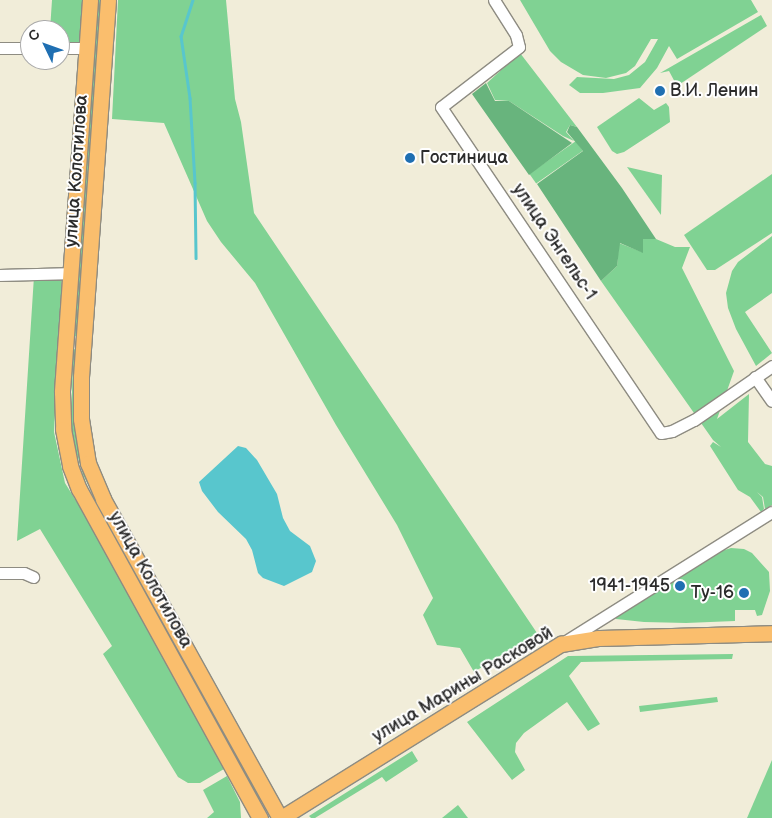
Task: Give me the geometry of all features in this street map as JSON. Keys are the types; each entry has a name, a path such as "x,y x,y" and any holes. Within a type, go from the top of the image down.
{"main road":[{"name":"улица Колотилова","path":"90,0 62,392 63,428 70,466 79,489 260,818"},
{"name":"улица Колотилова","path":"108,0 83,345 81,419 88,464 103,499 280,818"},
{"path":"66,344 83,345"},
{"name":"улица Марины Расковой","path":"280,818 562,644 598,638 772,632"}],"street":[{"name":"улица Энгельс-1","path":"494,0 516,35 518,47 441,107 661,432 672,432 694,420 772,366"},
{"path":"0,48 20,48"},
{"path":"70,48 87,48"},
{"path":"0,275 70,273"},
{"path":"755,377 772,401"},
{"path":"562,644 769,514"},
{"path":"0,573 24,573 33,577"}],"green space":[{"path":"52,0 83,0 79,42 70,42 70,20 51,20"},
{"path":"97,0 103,0 80,337 73,336"},
{"path":"118,0 226,0 235,99 241,122 254,213 537,633 474,672 460,648 437,645 423,615 433,598 397,525 336,425 255,283 221,242 207,221 164,123 112,119"},
{"path":"520,0 751,0 758,12 677,59 669,46 657,68 640,88 603,93 580,93 569,85 577,77 614,79 629,75 645,62 658,39 651,39 635,66 626,73 606,78 583,75 561,62 550,51"},
{"path":"761,15 767,26 677,86 669,71 660,73"},
{"path":"520,53 577,127 570,125 566,132 574,141 563,136 509,101 495,100 487,83"},
{"path":"486,83 495,101 509,101 572,143 529,175 472,94"},
{"path":"639,98 654,110 666,103 669,107 670,122 624,152 617,154 612,151 597,127"},
{"path":"570,125 577,127 622,188 656,239 643,239 643,253 620,243 617,266 601,281 537,184 583,151 567,132"},
{"path":"576,141 583,151 536,184 529,174"},
{"path":"627,167 662,175 661,215"},
{"path":"772,174 772,233 715,270 707,270 684,235"},
{"path":"772,236 772,293 745,312 772,353 756,366 736,329 728,308 726,293 732,271 738,262"},
{"path":"643,239 656,239 675,247 690,247 682,268 734,371 717,419 749,394 748,442 765,464 772,466 772,505 765,509 763,497 757,492 762,497 764,509 761,512 750,497 738,490 710,446 713,442 721,447 713,440 601,281 617,266 619,243 642,252"},
{"path":"34,276 62,276 54,432 65,483 88,520 224,769 200,783 188,783 178,777 103,654 112,646 40,529 17,541"},
{"path":"73,349 80,350 83,447 257,785 261,802 122,551 83,475 71,434"},
{"path":"731,548 744,549 752,553 769,572 770,591 762,615 757,616 755,610 735,610 735,621 686,623 616,619 616,613 715,553"},
{"path":"733,654 732,659 581,662 569,676 600,724 588,731 567,702 524,733 516,743 515,752 525,770 512,780 467,722 568,656"},
{"path":"717,697 718,702 640,712 639,706"},
{"path":"412,751 418,761 386,782 382,777 315,818 309,816"},
{"path":"772,760 772,818 747,818"},
{"path":"227,776 240,802 241,818 207,818 214,812 203,790"},
{"path":"458,805 468,818 442,818"}],"water":[{"path":"238,446 246,448 257,460 277,494 283,518 290,531 310,546 316,561 312,572 284,586 263,578 258,573 252,550 246,539 218,512 202,491 199,482"}],"waterway":[{"path":"193,0 181,36 190,98 195,183 196,258"}],"place":[{"name":"В.И. Ленин","path":"660,91"},
{"name":"Гостиница","path":"410,158"},
{"name":"1941-1945","path":"680,586"},
{"name":"Ту-16","path":"744,593"}]}
